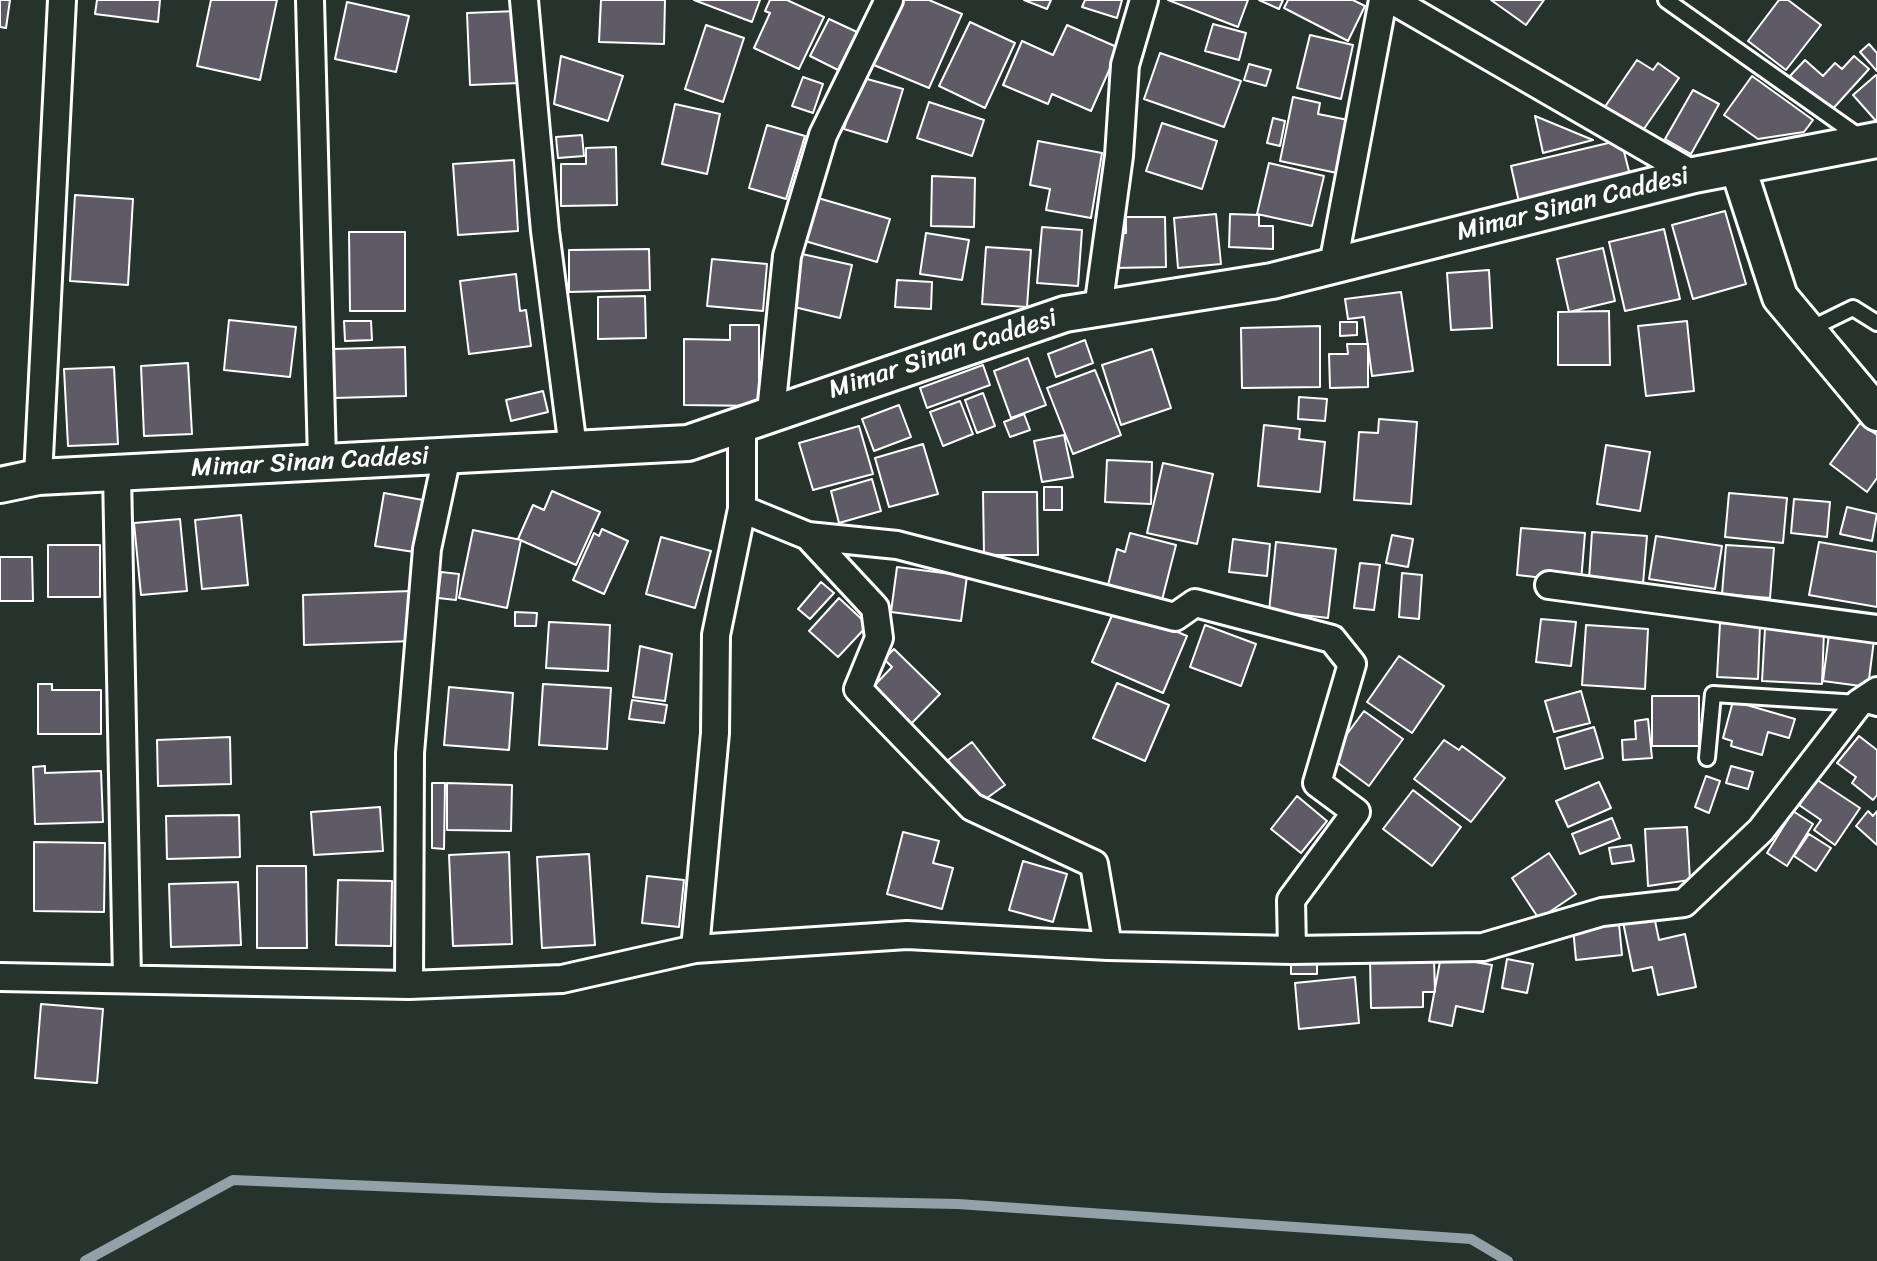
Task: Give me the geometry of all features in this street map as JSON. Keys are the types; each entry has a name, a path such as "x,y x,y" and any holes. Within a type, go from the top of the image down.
{"street":[{"path":"38,477 62,0"},
{"path":"310,0 322,460"},
{"path":"524,0 545,231 573,448"},
{"path":"695,949 715,733 716,635 787,256 823,135 889,0"},
{"path":"1098,309 1119,156 1125,65 1144,0"},
{"path":"1333,265 1383,0"},
{"path":"1392,0 1694,175"},
{"name":"Mimar Sinan Caddesi","path":"0,485 38,477 688,443 1065,314 1272,281 1694,175 1872,141"},
{"path":"1738,168 1780,297 1877,413"},
{"path":"409,985 410,753 427,549 447,456"},
{"path":"117,474 127,979"},
{"path":"742,509 808,536 897,545 1175,617 1195,603 1332,639 1352,664 1317,783 1356,812 1291,900 1292,950"},
{"path":"808,536 875,608 879,638 858,689 972,807 1094,864 1108,946"},
{"path":"1549,585 1877,629"},
{"path":"0,977 409,985 562,979 695,949 907,935 1108,946 1292,950 1483,947 1602,912 1684,903 1761,830 1871,701"}],"lane":[{"path":"1666,0 1872,141"},
{"path":"1807,330 1853,308 1877,323"},
{"path":"1707,758 1713,694 1871,701"}],"building":[{"path":"0,0 10,0 6,28 0,27"},
{"path":"97,0 160,0 158,22 95,14"},
{"path":"211,0 277,0 260,80 197,66"},
{"path":"601,0 665,0 664,44 599,42"},
{"path":"694,0 760,0 752,22"},
{"path":"770,0 787,0 824,17 799,69 754,48 770,13 765,11"},
{"path":"900,0 929,0 962,14 929,88 869,63"},
{"path":"1024,0 1051,0 1047,9"},
{"path":"1085,0 1122,0 1117,18 1082,7"},
{"path":"1168,0 1248,0 1238,27"},
{"path":"1259,0 1283,0 1279,9"},
{"path":"1288,0 1353,0 1365,6 1348,41 1284,8"},
{"path":"1491,0 1544,0 1526,25"},
{"path":"1779,0 1788,0 1821,25 1786,70 1748,41"},
{"path":"347,2 409,16 396,72 335,59"},
{"path":"517,11 520,83 470,85 467,13"},
{"path":"829,19 857,32 838,70 810,56"},
{"path":"970,22 1015,43 985,108 939,86"},
{"path":"1213,24 1246,33 1239,60 1205,51"},
{"path":"706,25 744,38 723,102 685,89"},
{"path":"1067,25 1119,48 1091,111 1052,94 1048,104 1003,85 1022,41 1053,55"},
{"path":"1310,35 1353,45 1341,99 1297,88"},
{"path":"1869,44 1877,53 1877,71 1860,52"},
{"path":"1160,53 1241,81 1224,127 1144,99"},
{"path":"561,56 623,76 608,121 554,104"},
{"path":"1854,56 1869,69 1830,112 1790,76 1805,60 1823,76 1835,63 1842,69"},
{"path":"1637,60 1653,70 1658,63 1679,78 1637,139 1600,114"},
{"path":"1249,64 1271,70 1266,86 1244,80"},
{"path":"1752,76 1813,120 1804,132 1758,139 1724,115"},
{"path":"1877,76 1877,122 1853,95"},
{"path":"803,77 823,84 813,113 792,106"},
{"path":"860,77 903,89 887,142 844,129"},
{"path":"1693,90 1719,104 1691,154 1665,139"},
{"path":"1293,97 1320,103 1318,114 1348,120 1337,173 1280,161"},
{"path":"929,102 984,120 972,156 917,138"},
{"path":"675,104 720,114 707,174 662,164"},
{"path":"1535,116 1593,140 1543,153"},
{"path":"1273,118 1285,121 1280,146 1267,143"},
{"path":"1162,123 1217,141 1202,189 1146,171"},
{"path":"767,125 805,136 786,199 749,188"},
{"path":"582,135 584,156 558,158 556,137"},
{"path":"1621,140 1630,175 1519,202 1511,166"},
{"path":"1038,141 1102,153 1091,218 1046,210 1050,189 1030,185"},
{"path":"616,147 617,205 561,206 561,164 586,164 586,148"},
{"path":"514,160 518,231 458,235 453,164"},
{"path":"1269,163 1324,176 1312,226 1257,214"},
{"path":"932,176 975,178 974,227 931,226"},
{"path":"75,195 133,199 128,285 70,281"},
{"path":"818,198 890,219 877,262 805,241"},
{"path":"1725,211 1746,284 1693,299 1672,225"},
{"path":"1216,214 1221,264 1178,268 1174,218"},
{"path":"1230,214 1259,215 1259,226 1273,226 1273,249 1229,247"},
{"path":"1126,217 1165,217 1166,267 1114,268 1113,234 1126,233"},
{"path":"1042,227 1082,230 1078,286 1037,283"},
{"path":"1664,229 1680,299 1625,311 1609,242"},
{"path":"349,232 405,232 405,311 350,311"},
{"path":"926,233 969,240 962,280 920,274"},
{"path":"986,247 1031,250 1027,307 982,304"},
{"path":"1603,248 1615,301 1569,312 1557,259"},
{"path":"649,249 650,290 569,292 569,250"},
{"path":"802,254 852,265 840,318 790,306"},
{"path":"712,259 767,264 763,311 707,306"},
{"path":"1489,270 1492,328 1451,330 1447,273"},
{"path":"516,274 520,311 526,310 531,346 469,354 460,281"},
{"path":"897,280 932,282 931,309 895,307"},
{"path":"1401,292 1413,371 1372,376 1364,317 1348,319 1345,299"},
{"path":"645,296 646,338 598,339 598,297"},
{"path":"1609,311 1610,365 1558,365 1558,312"},
{"path":"229,320 296,327 290,377 224,370"},
{"path":"344,321 371,321 372,340 345,341"},
{"path":"1687,321 1694,391 1646,396 1638,326"},
{"path":"1340,322 1357,322 1357,335 1340,336"},
{"path":"730,325 759,325 759,406 684,405 684,339 730,340"},
{"path":"1320,326 1320,387 1242,388 1241,328"},
{"path":"1085,340 1093,363 1056,377 1048,354"},
{"path":"1347,344 1368,344 1368,387 1330,388 1329,354 1348,354"},
{"path":"405,347 406,396 334,398 333,349"},
{"path":"1152,349 1171,408 1121,425 1102,365"},
{"path":"1028,358 1046,405 1011,418 994,371"},
{"path":"188,363 192,434 144,436 141,366"},
{"path":"983,365 990,385 927,408 920,388"},
{"path":"114,367 118,444 68,446 64,369"},
{"path":"1095,370 1121,435 1073,454 1047,388"},
{"path":"543,391 548,412 511,421 506,400"},
{"path":"983,393 995,426 977,433 965,400"},
{"path":"1299,397 1327,399 1325,421 1298,419"},
{"path":"960,401 973,434 943,446 930,412"},
{"path":"899,405 911,437 874,451 862,419"},
{"path":"1024,414 1030,430 1010,437 1004,422"},
{"path":"1379,419 1417,422 1411,504 1354,500 1359,432 1378,433"},
{"path":"1860,423 1877,435 1877,478 1867,492 1830,464"},
{"path":"1264,425 1300,429 1299,439 1325,442 1320,492 1258,486"},
{"path":"859,426 873,474 813,490 799,443"},
{"path":"1064,435 1073,477 1042,482 1034,441"},
{"path":"923,444 938,494 889,507 875,458"},
{"path":"1606,445 1650,452 1640,511 1597,504"},
{"path":"1107,460 1152,462 1151,504 1105,502"},
{"path":"1163,463 1213,474 1197,544 1147,533"},
{"path":"872,479 881,511 839,523 831,491"},
{"path":"1044,487 1062,487 1062,510 1044,510"},
{"path":"552,491 600,512 576,565 518,539 533,505 544,510"},
{"path":"983,492 1037,492 1038,555 984,555"},
{"path":"384,493 423,500 414,552 375,546"},
{"path":"1729,493 1787,498 1783,543 1725,537"},
{"path":"1794,499 1830,502 1827,537 1791,533"},
{"path":"1847,507 1877,514 1872,541 1840,534"},
{"path":"241,515 248,585 202,589 195,520"},
{"path":"180,519 187,591 141,595 134,523"},
{"path":"1521,528 1585,533 1581,582 1517,575"},
{"path":"602,529 628,541 604,594 573,580 594,533 599,536"},
{"path":"473,530 521,540 507,608 459,598"},
{"path":"1592,532 1647,536 1643,584 1589,579"},
{"path":"1130,533 1176,545 1160,608 1106,593 1117,549 1125,552"},
{"path":"1392,535 1413,539 1408,567 1386,563"},
{"path":"1656,536 1722,546 1715,589 1649,579"},
{"path":"661,537 711,551 695,608 646,594"},
{"path":"1233,539 1270,544 1267,576 1229,572"},
{"path":"1276,542 1336,549 1328,618 1269,611"},
{"path":"1819,542 1877,552 1877,607 1809,595"},
{"path":"48,545 100,545 100,597 48,597"},
{"path":"1726,545 1774,548 1770,598 1722,594"},
{"path":"0,557 32,557 33,601 0,601"},
{"path":"1360,563 1380,565 1374,610 1354,608"},
{"path":"897,567 967,576 961,621 891,612"},
{"path":"441,572 459,574 456,600 438,598"},
{"path":"1402,573 1422,575 1419,619 1399,617"},
{"path":"821,582 834,593 810,619 798,609"},
{"path":"410,591 412,641 304,645 303,595"},
{"path":"839,598 868,625 838,657 809,631"},
{"path":"1116,606 1187,636 1163,693 1092,662"},
{"path":"515,612 537,613 536,626 515,626"},
{"path":"1541,619 1576,622 1571,666 1536,662"},
{"path":"549,622 610,625 608,671 546,668"},
{"path":"1720,623 1760,625 1758,679 1717,677"},
{"path":"1205,625 1256,644 1241,686 1190,667"},
{"path":"1586,625 1648,629 1645,689 1582,685"},
{"path":"1765,628 1824,631 1822,684 1762,681"},
{"path":"1829,634 1874,640 1868,687 1823,681"},
{"path":"640,646 672,654 665,701 633,697"},
{"path":"894,649 940,694 909,726 871,689 892,667 884,659"},
{"path":"1399,656 1444,686 1412,733 1367,702"},
{"path":"1117,683 1169,705 1145,761 1093,738"},
{"path":"38,684 52,684 52,690 101,690 101,734 38,734"},
{"path":"543,684 611,688 607,749 539,745"},
{"path":"449,687 513,693 509,750 444,745"},
{"path":"1581,691 1590,723 1554,732 1545,701"},
{"path":"1652,696 1699,696 1699,746 1652,746"},
{"path":"632,700 667,705 664,723 629,719"},
{"path":"1733,701 1795,719 1789,738 1768,732 1762,755 1731,746 1732,741 1723,738"},
{"path":"1364,711 1403,739 1369,786 1330,757"},
{"path":"1648,719 1652,758 1623,760 1622,740 1636,739 1635,721"},
{"path":"1594,727 1603,758 1565,769 1557,738"},
{"path":"1859,736 1877,750 1877,795 1873,800 1852,783 1856,777 1837,763"},
{"path":"230,737 231,784 158,786 157,740"},
{"path":"1444,740 1459,750 1462,746 1505,778 1471,822 1414,779"},
{"path":"972,742 1005,785 980,803 948,760"},
{"path":"45,766 45,773 101,771 103,822 35,824 33,767"},
{"path":"1731,766 1753,772 1748,789 1726,783"},
{"path":"1706,776 1720,781 1709,813 1695,807"},
{"path":"1816,779 1860,808 1835,845 1814,830 1821,820 1799,805"},
{"path":"1599,782 1611,808 1568,827 1556,801"},
{"path":"432,783 445,783 444,849 432,848"},
{"path":"447,783 512,785 511,831 447,830"},
{"path":"1413,790 1461,827 1432,866 1383,829"},
{"path":"1297,796 1327,821 1301,853 1271,829"},
{"path":"380,807 383,851 314,855 311,812"},
{"path":"1793,811 1813,824 1787,866 1767,853"},
{"path":"1868,811 1873,816 1877,811 1877,845 1856,826"},
{"path":"239,815 240,857 167,859 166,816"},
{"path":"1612,818 1620,838 1580,854 1572,834"},
{"path":"1687,827 1690,880 1648,886 1645,829"},
{"path":"903,832 939,841 933,863 953,868 942,909 887,894"},
{"path":"1809,834 1831,848 1816,871 1794,856"},
{"path":"34,842 105,843 104,912 34,911"},
{"path":"1631,845 1634,861 1612,864 1609,848"},
{"path":"509,852 512,944 453,946 449,855"},
{"path":"1549,853 1576,894 1539,919 1512,878"},
{"path":"589,854 595,945 542,948 537,857"},
{"path":"1023,861 1067,874 1053,922 1009,910"},
{"path":"257,866 306,866 307,948 257,948"},
{"path":"647,876 684,880 679,927 642,923"},
{"path":"338,880 392,881 391,946 336,945"},
{"path":"238,882 241,945 171,947 169,884"},
{"path":"1654,916 1659,940 1685,934 1696,987 1658,995 1652,967 1633,971 1623,922"},
{"path":"1619,924 1622,955 1576,960 1573,928"},
{"path":"1441,956 1492,965 1483,1012 1456,1006 1452,1026 1429,1021"},
{"path":"1291,957 1317,957 1317,974 1291,974"},
{"path":"1434,958 1435,992 1423,992 1423,1007 1371,1008 1370,959"},
{"path":"1507,959 1533,964 1527,993 1502,988"},
{"path":"1355,977 1359,1023 1299,1029 1295,983"},
{"path":"41,1004 103,1009 97,1083 35,1078"}],"waterway":[{"path":"85,1261 233,1180 661,1198 958,1204 1471,1239 1508,1261"}]}
